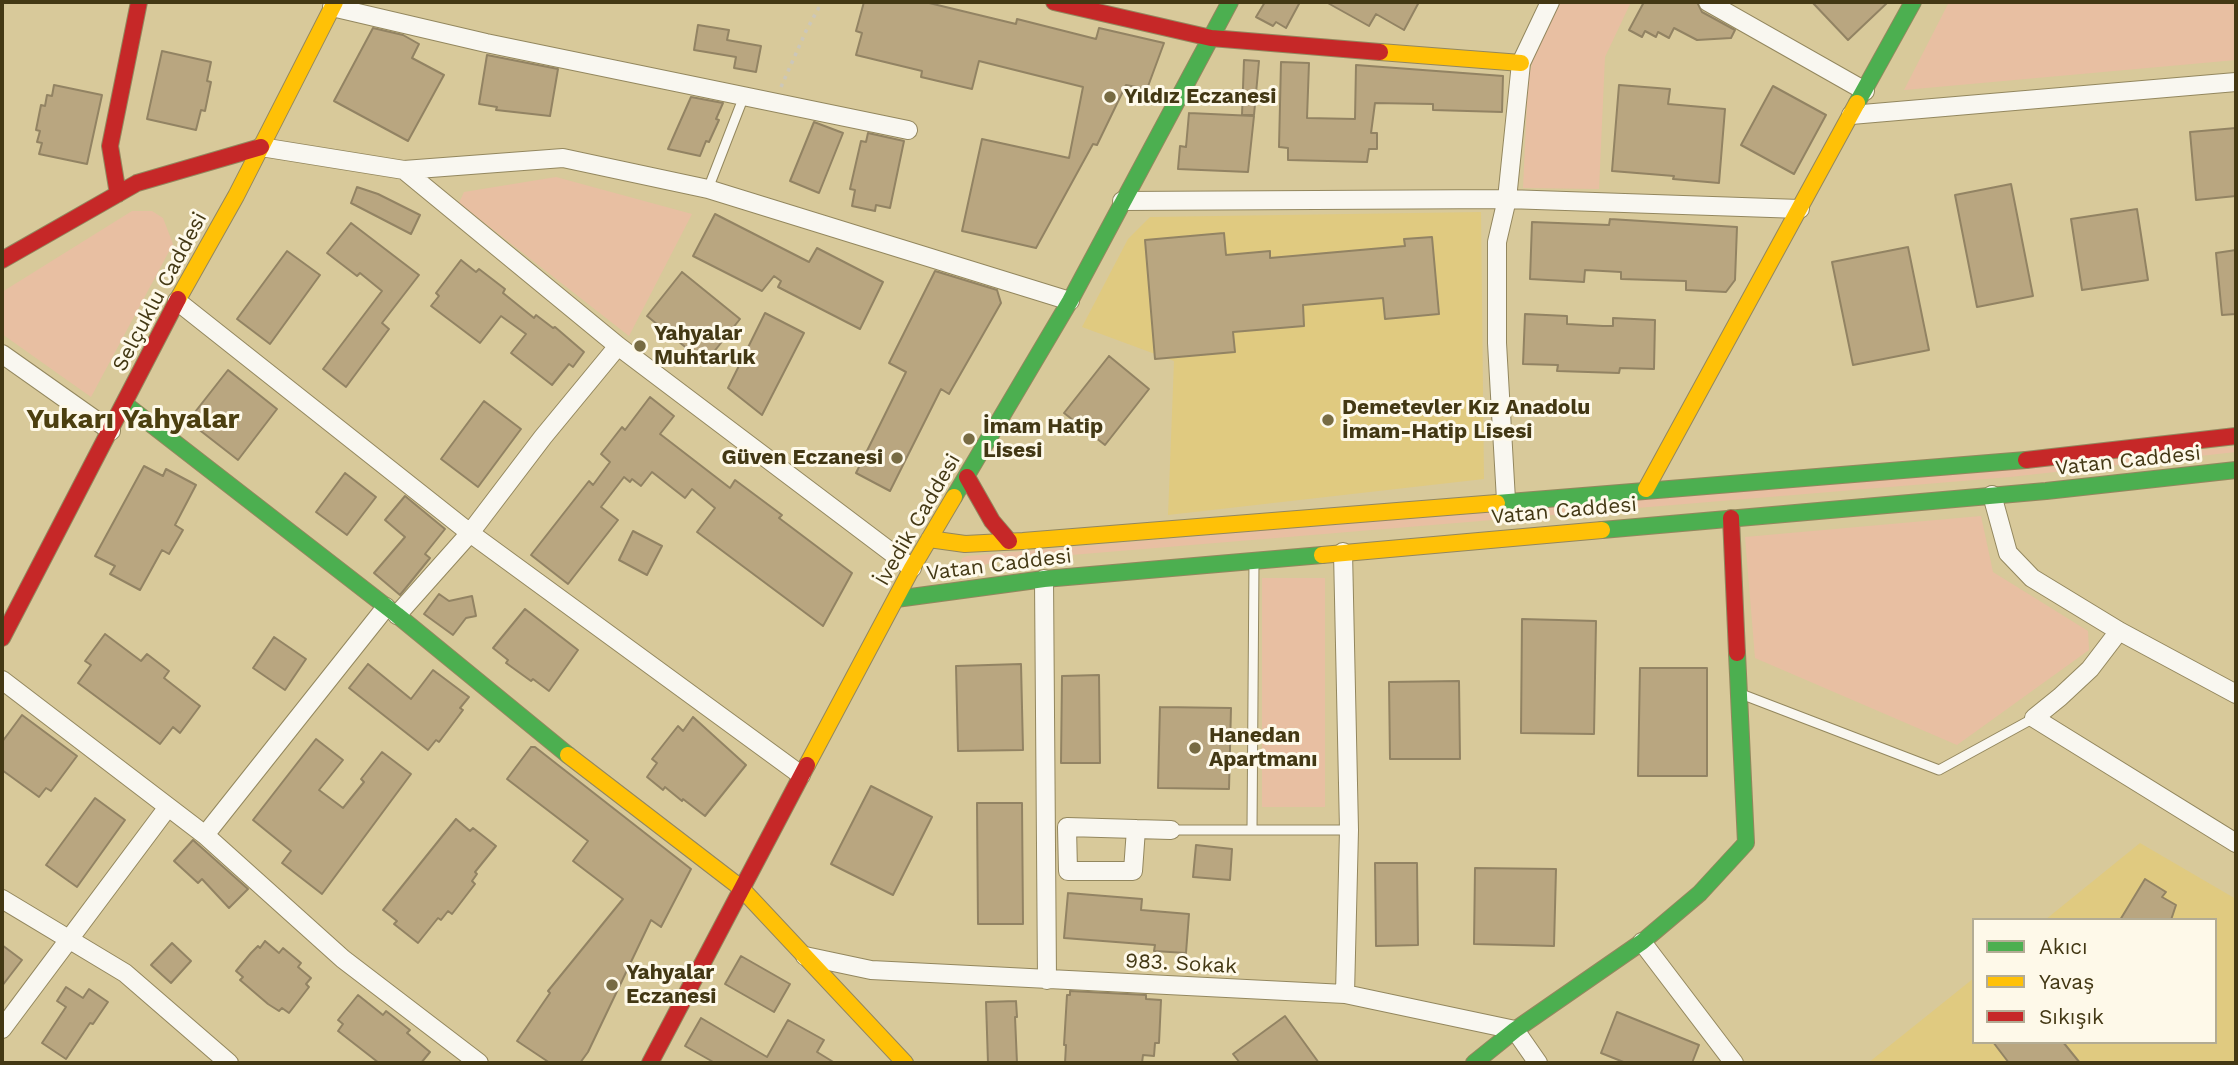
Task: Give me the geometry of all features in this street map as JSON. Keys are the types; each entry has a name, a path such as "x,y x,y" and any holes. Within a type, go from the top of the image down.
{"main road":[{"path":"118,194 110,146 139,2"},
{"path":"1054,2 1211,38 1521,62"},
{"name":"İvedik Caddesi","path":"650,1063 912,568 1070,301 1230,2"},
{"path":"1646,489 1913,2"},
{"name":"Selçuklu Caddesi","path":"2,638 177,301 261,147 328,3"},
{"path":"2,260 137,184 261,147"},
{"path":"125,404 391,611 599,780 741,888 905,1063"},
{"name":"Vatan Caddesi","path":"929,539 965,544 1009,541 2063,457 2236,436"},
{"name":"Vatan Caddesi","path":"896,598 1044,579 2046,491 2236,470"},
{"name":"Vatan Caddesi","path":"967,477 992,521 1009,541"},
{"path":"1474,1063 1515,1030 1642,942 1700,893 1746,843 1731,518"}],"street":[{"path":"1507,500 1497,343 1497,242 1507,199 1521,62 1550,2"},
{"path":"1708,2 1864,91"},
{"path":"328,3 486,43 908,130"},
{"path":"1851,116 2236,82"},
{"path":"261,147 404,170 563,158 708,189 1070,301"},
{"path":"404,170 618,345 912,568"},
{"path":"1122,201 1507,199 1800,209"},
{"path":"177,301 470,533 801,775"},
{"path":"205,835 391,611 470,533 618,345"},
{"path":"2,354 111,431"},
{"path":"1992,495 2008,553 2032,579 2119,631 2236,694"},
{"path":"1343,552 1349,830 1345,995"},
{"path":"1044,579 1047,980"},
{"path":"2119,631 2090,668 2034,718 2236,843"},
{"path":"2,680 205,835 343,959 479,1063"},
{"path":"2,1029 168,807"},
{"path":"1136,829 1171,830"},
{"path":"2,899 125,973 229,1063"},
{"path":"1642,942 1734,1063"},
{"name":"983. Sokak","path":"803,956 871,970 1345,995 1515,1030"},
{"path":"1515,1030 1538,1063"}],"lane":[{"path":"708,189 744,96"},
{"path":"1252,829 1254,560"},
{"path":"1739,694 1940,770 2034,718"},
{"path":"1171,830 1349,830"}],"path":[{"path":"775,102 806,31 822,2"}],"shaded area":[{"path":"1559,2 1631,2 1605,57 1599,189 1523,188 1528,80 1536,47"},
{"path":"1949,2 2236,2 2236,60 1904,90"},
{"path":"556,177 692,214 629,336 459,203 464,192"},
{"path":"132,211 152,211 163,218 173,244 91,397 2,334 2,292"},
{"name":"Demetevler Kız Anadolu İmam-Hatip Lisesi","path":"1481,212 1484,479 1168,515 1174,361 1082,327 1128,239 1150,217"},
{"path":"2236,447 2236,452 2010,477 1011,560 970,569 960,565 962,558 967,556"},
{"path":"1981,516 1993,572 2088,631 2089,650 1957,745 1755,658 1745,537"},
{"path":"1262,578 1325,578 1325,807 1262,807"},
{"path":"2140,843 2236,899 2236,1063 1868,1063 1972,980 1972,1044 2217,1044 2217,918 2047,918"}],"building":[{"path":"864,2 925,2 1016,24 1017,19 1096,39 1099,28 1164,43 1147,89 1126,85 1097,145 1093,144 1036,248 962,231 982,139 1069,158 1083,87 979,61 972,89 921,77 922,71 856,55 862,33 856,31"},
{"path":"1265,2 1300,2 1286,28 1276,22 1273,26 1256,17"},
{"path":"1326,2 1419,2 1404,30 1376,14 1369,26"},
{"path":"1644,2 1697,2 1702,12 1735,30 1731,38 1697,40 1674,28 1669,38 1658,32 1656,37 1645,31 1642,37 1629,30"},
{"path":"1812,2 1888,2 1848,40"},
{"path":"698,25 729,30 727,40 761,46 756,72 734,68 736,57 694,50"},
{"path":"373,28 403,35 419,44 412,58 444,75 408,141 334,101"},
{"path":"162,51 211,62 207,81 211,82 205,111 201,110 196,130 147,119"},
{"path":"487,55 558,69 550,116 496,110 497,107 479,104"},
{"path":"1244,60 1259,61 1254,115 1242,115"},
{"path":"1281,62 1309,63 1307,118 1355,119 1356,65 1503,76 1502,112 1433,110 1433,104 1375,103 1371,133 1377,133 1377,149 1369,149 1367,162 1288,160 1288,148 1279,147"},
{"path":"54,85 102,95 87,164 39,154 42,143 37,142 40,131 36,130 41,105 45,106 47,95 52,96"},
{"path":"1619,85 1670,89 1668,104 1725,109 1719,183 1612,171"},
{"path":"1773,86 1826,115 1794,174 1741,145"},
{"path":"691,97 723,103 716,119 719,120 700,156 668,149"},
{"path":"1189,113 1254,116 1248,172 1178,169 1180,146 1186,147"},
{"path":"814,122 843,133 819,193 790,181"},
{"path":"2236,128 2236,196 2196,200 2190,132"},
{"path":"868,133 904,141 890,208 876,205 875,211 852,206 855,190 850,189 861,141 866,142"},
{"path":"2011,184 2033,296 1977,307 1955,195"},
{"path":"357,187 378,194 420,215 411,234 351,203"},
{"path":"2137,209 2148,280 2082,290 2071,219"},
{"path":"715,214 809,262 817,248 883,282 860,329 778,287 781,281 774,276 762,291 693,256"},
{"path":"1610,219 1737,227 1735,280 1726,292 1686,290 1686,281 1621,279 1621,272 1585,270 1584,282 1530,279 1532,222 1609,225"},
{"path":"351,223 419,275 382,323 389,329 346,387 323,369 382,291 360,273 357,276 327,253"},
{"path":"1224,233 1226,255 1270,251 1270,258 1405,246 1404,239 1432,237 1439,314 1385,319 1383,298 1303,305 1304,326 1233,332 1235,352 1155,359 1145,240"},
{"path":"1908,247 1929,350 1853,365 1832,262"},
{"path":"2236,250 2236,314 2222,315 2216,253"},
{"path":"287,251 320,275 270,344 237,319"},
{"path":"461,260 476,272 479,269 505,289 503,293 534,318 536,315 555,327 584,352 573,367 569,364 552,385 511,353 526,334 501,316 480,343 431,306 439,296 436,293"},
{"path":"935,271 997,290 1001,303 949,394 941,389 890,491 856,473 906,372 889,363"},
{"path":"682,272 740,319 705,363 647,316"},
{"path":"765,313 804,333 762,415 728,388"},
{"path":"1525,314 1567,316 1567,324 1603,326 1613,326 1613,318 1655,320 1654,369 1620,368 1619,373 1557,371 1558,365 1523,364"},
{"path":"1109,356 1149,389 1105,445 1064,413"},
{"path":"228,370 277,409 238,460 188,421"},
{"path":"650,397 674,416 660,434 730,488 735,480 782,515 779,518 852,573 823,626 697,532 715,508 692,489 685,498 652,472 641,486 624,477 601,507 618,520 568,584 531,555 589,481 593,485 610,462 601,454 622,427 625,430"},
{"path":"484,401 521,429 478,487 441,459"},
{"path":"144,466 163,476 166,469 196,485 175,525 183,530 169,554 162,550 140,590 110,574 115,566 95,556"},
{"path":"345,473 376,497 347,535 316,512"},
{"path":"405,496 445,529 425,554 430,558 400,595 374,573 405,537 385,520"},
{"path":"633,531 662,546 647,575 619,560"},
{"path":"439,594 449,601 472,596 476,616 466,618 453,635 424,614"},
{"path":"525,609 578,650 549,691 506,663 508,660 493,648"},
{"path":"1522,619 1596,621 1594,734 1521,733"},
{"path":"105,634 141,661 147,654 169,671 164,678 200,706 180,733 173,727 160,744 78,683 91,665 85,661"},
{"path":"274,637 306,659 285,690 253,668"},
{"path":"368,664 411,699 433,670 469,697 460,708 463,710 439,742 436,740 428,750 349,688"},
{"path":"1021,664 1023,750 958,751 956,666"},
{"path":"1640,668 1707,668 1707,776 1638,776"},
{"path":"1099,675 1100,763 1061,763 1062,676"},
{"path":"1459,681 1460,759 1390,759 1389,682"},
{"name":"Hanedan Apartmanı","path":"1160,707 1231,708 1229,789 1158,788"},
{"path":"22,715 77,756 51,791 46,788 39,797 2,770 2,742"},
{"path":"693,717 746,765 705,816 647,777 657,763 652,759 678,726 683,731"},
{"path":"316,739 343,760 319,790 343,808 364,782 361,779 382,752 411,774 322,894 282,863 291,851 253,820"},
{"path":"531,747 535,747 691,869 661,927 651,920 588,1052 580,1063 550,1063 517,1041 550,993 548,991 623,899 573,861 588,841 507,779"},
{"path":"871,786 932,817 893,895 831,864"},
{"path":"95,798 125,820 77,887 46,865"},
{"path":"977,803 1022,803 1023,924 978,924"},
{"path":"456,819 470,831 473,828 496,846 475,872 477,874 472,881 475,884 452,914 448,911 441,920 438,918 418,943 394,924 397,921 383,910"},
{"path":"193,840 248,889 229,908 202,879 198,883 174,861"},
{"path":"1196,845 1232,849 1230,880 1193,877"},
{"path":"1375,863 1417,863 1418,945 1376,946"},
{"path":"1475,868 1556,869 1554,946 1474,944"},
{"path":"2145,879 2166,892 2162,897 2176,905 2172,918 2121,918"},
{"path":"1068,893 1142,899 1141,910 1189,914 1186,953 1154,951 1155,945 1064,938"},
{"path":"265,941 279,953 283,948 301,963 298,967 311,978 306,984 309,987 289,1013 282,1008 279,1011 268,1004 240,980 243,977 236,971"},
{"path":"172,943 191,961 171,983 151,965"},
{"path":"2,945 22,960 2,986"},
{"path":"741,956 790,984 774,1012 725,984"},
{"path":"66,987 83,998 89,989 108,1002 66,1059 42,1043 66,1007 57,1001"},
{"path":"1070,991 1146,995 1146,999 1161,1000 1159,1043 1155,1043 1154,1056 1143,1055 1142,1063 1065,1063 1067,995 1070,995"},
{"path":"358,995 383,1015 386,1011 410,1030 407,1033 430,1052 421,1063 379,1063 338,1031 343,1024 338,1020"},
{"path":"1016,1001 1017,1063 988,1063 986,1002"},
{"path":"1617,1012 1699,1045 1692,1063 1626,1063 1601,1053"},
{"path":"1285,1016 1319,1063 1240,1063 1233,1054"},
{"path":"701,1018 767,1057 788,1020 824,1040 817,1052 835,1063 715,1063 685,1046"},
{"path":"1995,1044 2065,1044 2080,1063 2009,1063"}],"traffic: fast":[{"path":"954,497 1070,301 1230,2"},
{"path":"1857,103 1913,2"},
{"path":"125,404 397,615 568,755"},
{"path":"1497,503 2026,460"},
{"path":"1602,530 2046,491 2236,470"},
{"path":"896,599 1044,579 1322,555"},
{"path":"1474,1063 1515,1030 1642,942 1700,893 1746,843 1737,653"}],"traffic: slow":[{"path":"178,299 236,196 335,2"},
{"path":"1380,52 1521,63"},
{"path":"1646,489 1857,103"},
{"path":"807,765 912,568 954,497"},
{"path":"929,539 965,544 1023,541 1497,503"},
{"path":"1322,555 1602,530"},
{"path":"568,755 741,888 905,1063"}],"traffic: jam":[{"path":"118,194 110,146 139,2"},
{"path":"1054,2 1211,38 1380,52"},
{"path":"2,260 137,183 261,147"},
{"path":"2,638 178,299"},
{"path":"2026,460 2236,436"},
{"path":"967,477 992,521 1009,541"},
{"path":"1731,518 1737,653"},
{"path":"650,1063 807,765"}],"place":[{"name":"Yıldız Eczanesi","path":"1110,97"},
{"name":"Yahyalar Muhtarlık","path":"640,346"},
{"name":"Demetevler Kız Anadolu İmam-Hatip Lisesi","path":"1328,420"},
{"name":"İmam Hatip Lisesi","path":"969,439"},
{"name":"Güven Eczanesi","path":"897,458"},
{"name":"Hanedan Apartmanı","path":"1195,748"},
{"name":"Yahyalar Eczanesi","path":"612,985"}],"district":[{"name":"Yukarı Yahyalar","path":"133,420"}]}
